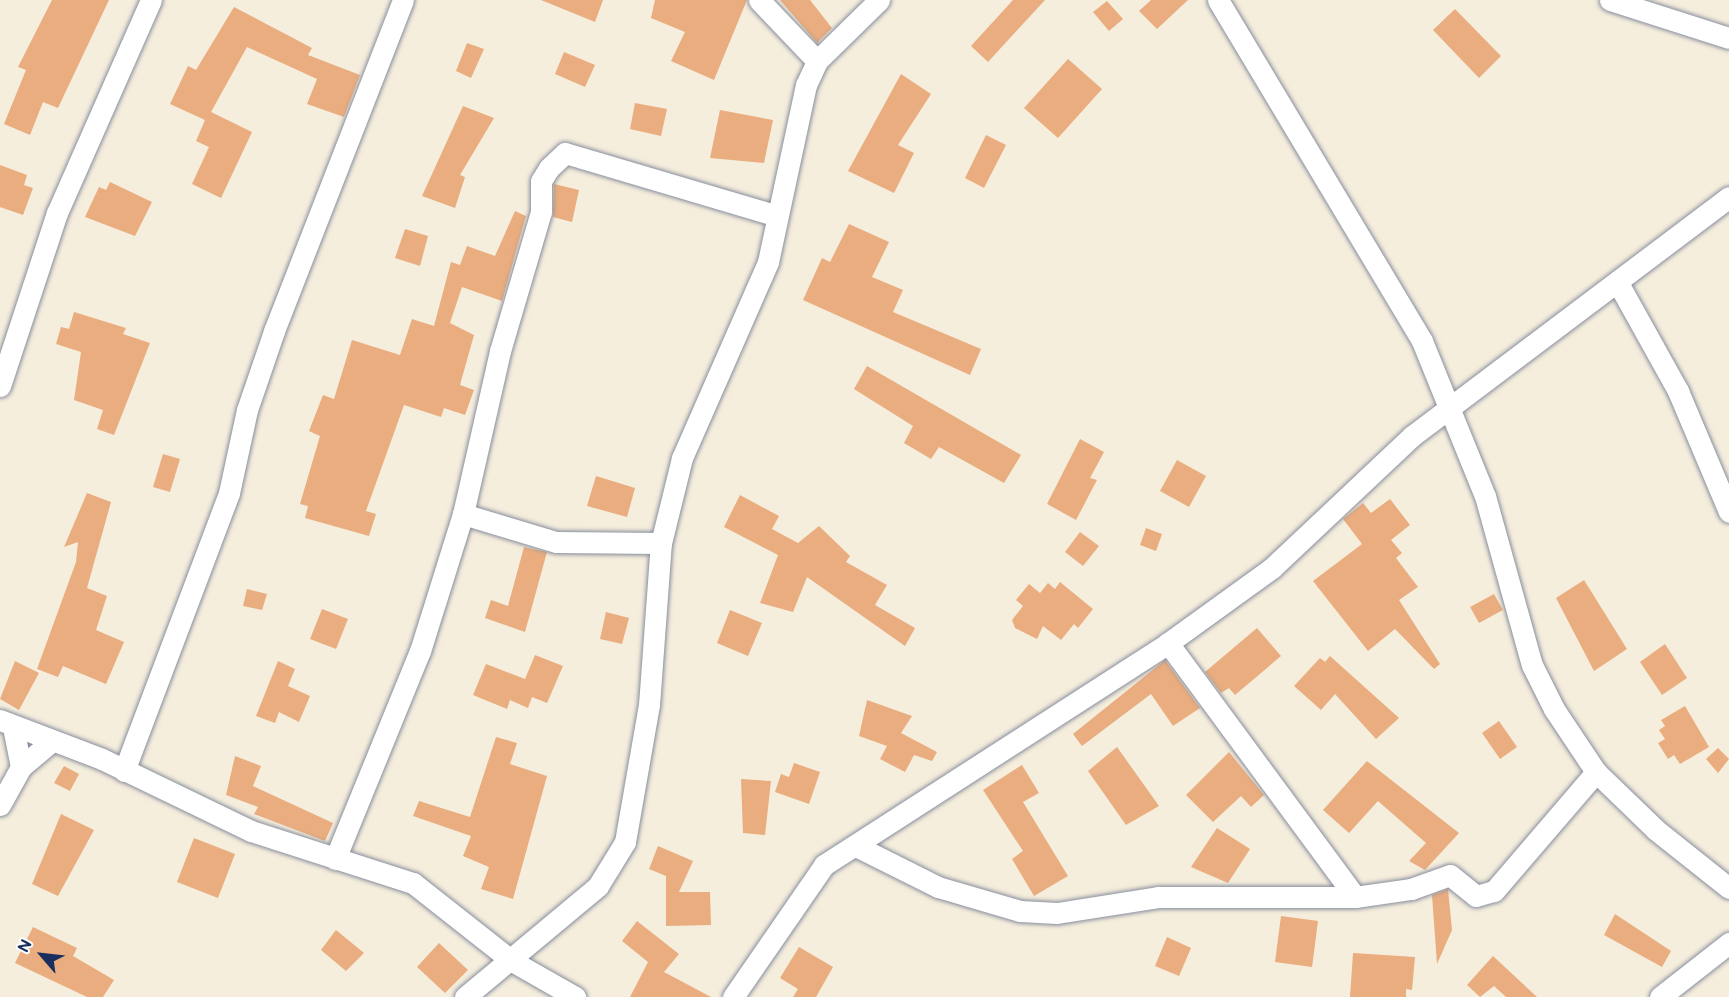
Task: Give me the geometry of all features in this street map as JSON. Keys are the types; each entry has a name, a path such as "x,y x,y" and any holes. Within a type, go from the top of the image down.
{"street":[{"path":"0,386 57,213 152,0"},
{"path":"124,771 229,493 247,410 274,331 403,0"},
{"path":"759,0 817,61"},
{"path":"465,997 512,961 598,886 625,842 649,705 661,543 696,416 768,262 774,215 796,115 817,61 879,0"},
{"path":"1218,0 1422,341 1453,407 1485,496 1532,665 1596,772 1656,830 1729,888"},
{"path":"1610,0 1729,38"},
{"path":"335,859 420,651 463,514 501,351 541,212 541,181 565,153 774,215"},
{"path":"733,997 824,865 1168,643 1272,568 1412,436 1618,283 1729,197"},
{"path":"1618,283 1678,391 1729,512"},
{"path":"463,514 556,542 661,543"},
{"path":"1168,643 1355,897"},
{"path":"6,724 124,771 251,831 414,883 512,961 575,997"},
{"path":"6,724 21,767"},
{"path":"0,805 21,767 52,741"},
{"path":"856,846 938,886 1020,911 1057,912 1158,897 1355,897 1411,889 1450,875 1476,896 1494,891 1596,772"},
{"path":"1660,997 1729,943"}],"building":[{"path":"52,0 109,0 58,108 43,102 30,135 4,124 26,70 18,67"},
{"path":"541,0 603,0 595,22"},
{"path":"655,0 747,0 714,80 671,61 685,32 651,18"},
{"path":"780,0 810,0 832,28 817,43"},
{"path":"1013,0 1045,0 988,62 971,46"},
{"path":"1151,0 1188,0 1157,29 1139,11"},
{"path":"1107,1 1123,19 1109,31 1093,12"},
{"path":"234,7 312,48 308,55 360,75 344,117 307,104 317,79 247,47 211,112 252,132 221,198 192,184 209,147 196,141 205,120 170,104 188,66 196,70"},
{"path":"1455,9 1501,56 1479,78 1433,30"},
{"path":"467,43 484,49 471,78 456,71"},
{"path":"564,52 595,65 585,87 555,74"},
{"path":"1068,59 1102,89 1058,138 1024,108"},
{"path":"901,74 931,94 898,145 914,153 894,193 848,171"},
{"path":"635,103 667,109 661,136 630,129"},
{"path":"463,106 494,118 460,175 465,177 455,208 422,196"},
{"path":"720,110 773,120 764,163 710,158"},
{"path":"986,135 1006,145 984,188 965,178"},
{"path":"0,165 27,175 24,185 33,188 23,215 0,207"},
{"path":"110,182 152,202 135,236 85,217 99,187 106,190"},
{"path":"554,184 579,190 572,222 553,217"},
{"path":"515,211 526,216 502,301 462,287 450,323 474,335 460,385 474,390 465,415 444,408 441,417 404,405 366,511 376,514 369,536 305,518 308,506 300,504 320,436 309,431 323,395 334,399 352,340 400,355 412,319 434,326 451,262 460,265 467,246 495,256"},
{"path":"849,224 889,242 872,277 903,290 893,312 981,349 970,375 803,300 822,258 830,262"},
{"path":"405,229 428,236 420,266 395,258"},
{"path":"74,312 126,328 123,334 150,343 114,435 97,429 103,410 74,400 81,352 56,344 61,327 69,329"},
{"path":"867,366 1021,455 1004,483 939,447 931,459 904,443 913,426 854,389"},
{"path":"1080,439 1104,452 1090,478 1097,480 1076,520 1047,504"},
{"path":"163,454 180,459 170,492 153,487"},
{"path":"1177,460 1206,476 1189,507 1160,491"},
{"path":"596,476 635,488 627,517 587,506"},
{"path":"87,493 111,502 87,588 107,596 96,630 124,642 106,684 63,666 58,677 37,669 76,562 78,542 64,547"},
{"path":"740,495 779,516 772,529 798,543 819,526 850,556 846,562 887,585 875,605 915,628 905,646 807,577 793,612 760,603 778,555 724,527"},
{"path":"1390,499 1410,525 1391,540 1402,553 1396,558 1418,587 1399,600 1440,664 1434,669 1395,629 1368,651 1313,581 1362,544 1343,519 1363,503 1371,513"},
{"path":"1146,528 1162,534 1156,551 1140,545"},
{"path":"1080,532 1099,546 1083,566 1065,552"},
{"path":"524,547 547,552 525,632 485,618 491,600 508,606"},
{"path":"1584,580 1627,649 1594,671 1556,598"},
{"path":"1060,582 1093,609 1078,628 1074,624 1061,640 1043,626 1037,639 1015,628 1012,620 1023,606 1016,600 1029,584 1040,593 1048,583 1055,589"},
{"path":"247,589 267,594 262,610 243,606"},
{"path":"1494,594 1503,610 1479,623 1470,607"},
{"path":"322,609 348,619 336,649 310,639"},
{"path":"730,610 762,623 748,656 717,643"},
{"path":"606,612 629,618 622,644 600,639"},
{"path":"1257,628 1281,656 1235,695 1229,688 1221,693 1205,672"},
{"path":"1665,644 1687,678 1662,695 1640,662"},
{"path":"535,655 563,666 547,703 532,697 528,708 510,700 507,709 473,695 486,664 525,679"},
{"path":"1330,656 1399,718 1376,739 1335,694 1321,710 1294,686 1320,658 1325,662"},
{"path":"1165,660 1200,708 1173,726 1151,694 1082,746 1073,734"},
{"path":"15,661 39,673 19,710 0,699"},
{"path":"278,661 295,669 288,686 310,696 299,722 279,712 275,723 256,716"},
{"path":"867,700 912,716 901,733 937,752 932,761 914,755 905,772 880,759 887,746 859,736"},
{"path":"1685,706 1709,747 1680,764 1674,755 1668,759 1658,743 1665,739 1659,730 1665,726 1661,720"},
{"path":"1499,721 1517,747 1500,759 1482,733"},
{"path":"496,737 517,743 510,764 547,776 513,899 481,889 489,867 463,856 471,836 413,816 419,801 470,817"},
{"path":"1117,747 1159,806 1126,825 1088,771"},
{"path":"1718,748 1729,759 1718,773 1706,759"},
{"path":"1229,752 1264,795 1251,807 1241,796 1213,822 1186,795"},
{"path":"235,756 261,766 253,786 333,823 325,841 254,814 258,807 226,795"},
{"path":"1367,761 1459,833 1425,870 1409,861 1426,843 1378,801 1349,833 1323,810"},
{"path":"794,763 820,772 809,804 775,792 781,774 789,777"},
{"path":"1022,765 1039,793 1023,802 1068,876 1034,896 1012,859 1023,851 983,790"},
{"path":"64,766 79,774 70,791 54,783"},
{"path":"741,779 771,781 765,835 743,833"},
{"path":"61,814 94,830 58,896 32,884"},
{"path":"1217,828 1250,849 1228,883 1191,867"},
{"path":"194,838 235,854 218,898 177,882"},
{"path":"658,846 693,861 679,892 710,892 711,925 666,926 666,876 649,869"},
{"path":"1448,889 1452,930 1437,964 1432,895"},
{"path":"1615,914 1671,951 1662,967 1604,935"},
{"path":"1281,916 1318,921 1312,967 1275,962"},
{"path":"637,921 679,954 664,972 711,997 630,997 648,962 622,941"},
{"path":"33,927 77,948 73,956 114,980 103,997 87,997 15,963"},
{"path":"336,930 364,953 346,971 321,950"},
{"path":"1167,937 1191,948 1179,976 1155,966"},
{"path":"439,943 468,970 445,993 417,967"},
{"path":"799,947 833,967 816,997 793,997 798,989 780,978"},
{"path":"1353,953 1415,957 1412,990 1406,989 1406,997 1350,997"},
{"path":"1493,956 1537,997 1506,997 1494,986 1480,997 1467,985"}]}
